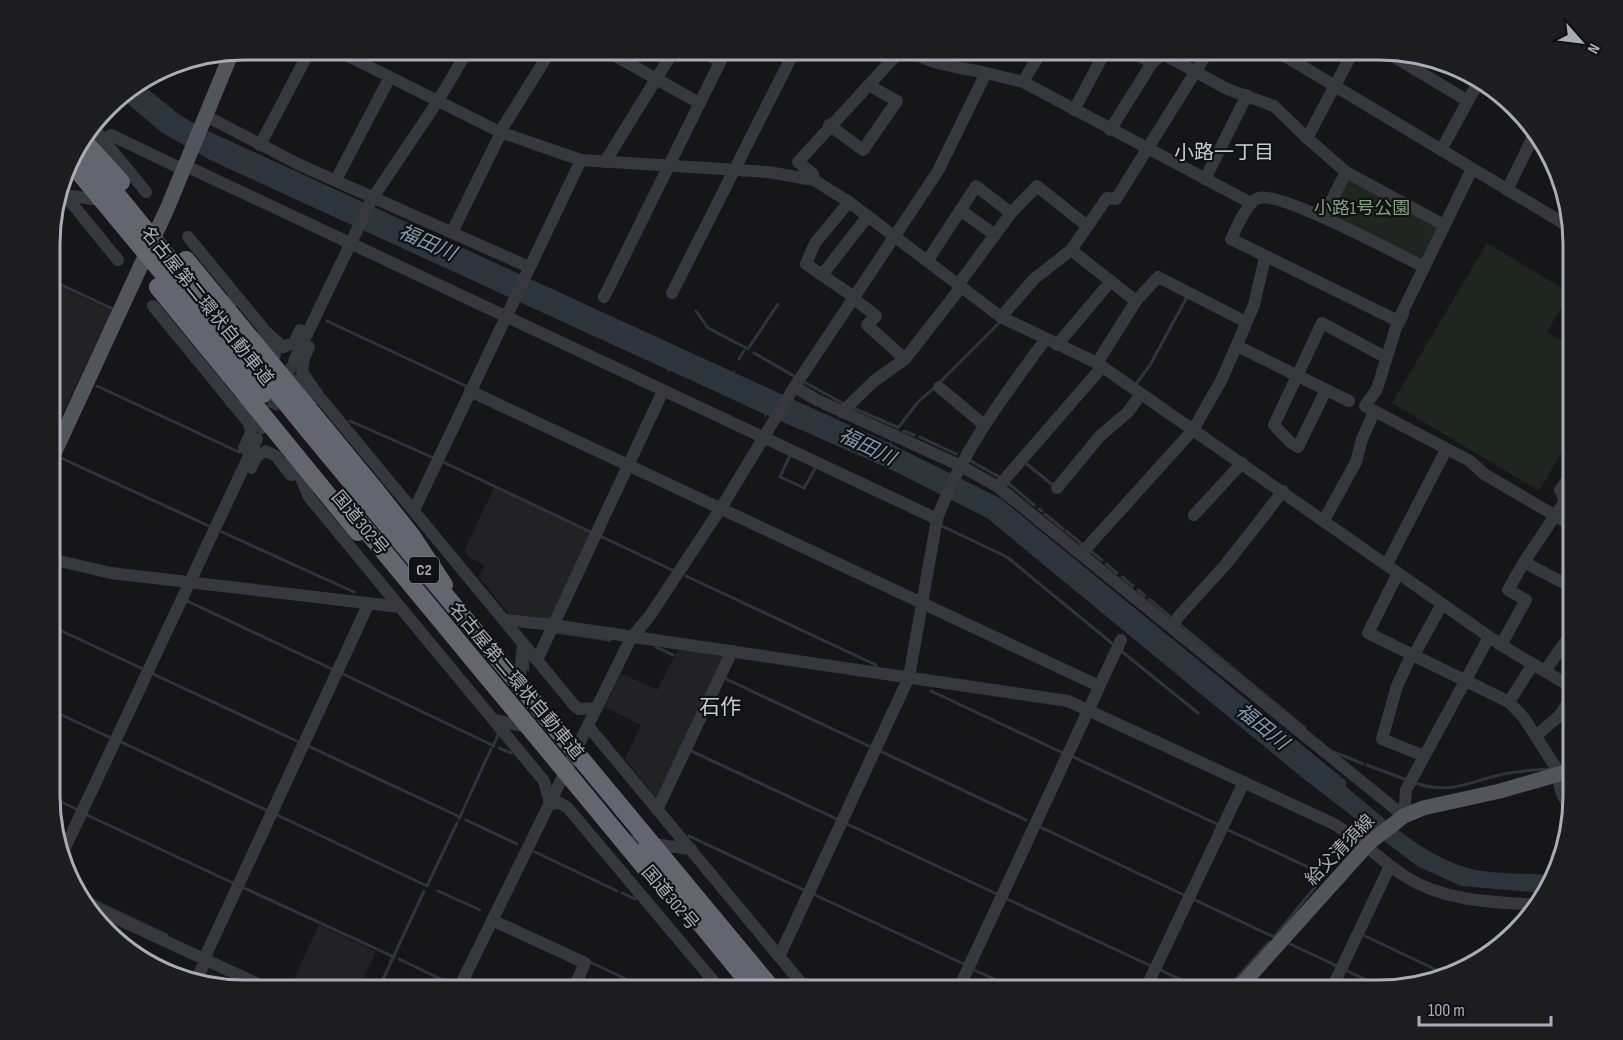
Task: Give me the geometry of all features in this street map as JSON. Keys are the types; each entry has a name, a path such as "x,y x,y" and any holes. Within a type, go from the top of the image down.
{"highway":[{"path":"88,147 122,182 376,491 440,578 449,595 470,655"},
{"name":"名古屋第二環状自動車道","path":"84,154 313,436 765,980"},
{"name":"名古屋第二環状自動車道","path":"76,169 747,980"},
{"path":"73,177 358,532 443,634 495,687"},
{"name":"国道302号","path":"73,177 738,980"}],"main road":[{"path":"60,441 144,261 228,61"},
{"name":"給父清須線","path":"1246,980 1369,843 1402,817 1423,808 1563,773"}],"street":[{"path":"260,145 305,60"},
{"path":"356,60 500,133 581,160 734,172 768,172 813,180 849,202 1001,317 1099,365 1283,491 1489,637 1563,682"},
{"path":"294,361 372,197 438,100 462,60"},
{"path":"452,232 500,133 545,60"},
{"path":"622,60 699,103"},
{"path":"605,162 668,60"},
{"path":"604,297 720,60"},
{"path":"672,293 790,60"},
{"path":"813,180 813,174 798,162 829,125 870,86 892,60"},
{"path":"925,60 1023,82 1147,150 1251,203"},
{"path":"1023,82 1036,60"},
{"path":"1074,110 1102,60"},
{"path":"1147,60 1152,63"},
{"path":"1110,130 1156,60"},
{"path":"1174,60 1227,89 1274,106 1346,172 1443,225"},
{"path":"1001,317 1034,279 1071,250 1107,198 1116,199 1202,60"},
{"path":"1292,60 1562,223"},
{"path":"1307,138 1348,60"},
{"path":"1402,62 1468,101"},
{"path":"1415,70 1418,65"},
{"path":"463,980 631,638 649,617 721,508 794,389 938,171 986,73"},
{"path":"338,176 390,77"},
{"path":"829,125 863,150 897,101 870,86"},
{"path":"1441,150 1475,88"},
{"path":"1205,179 1246,95"},
{"path":"206,117 260,145 528,268"},
{"path":"98,132 146,192"},
{"path":"104,140 111,135 186,165 349,242 508,310 663,392 937,519"},
{"path":"1506,190 1531,141"},
{"path":"414,510 581,160"},
{"path":"1472,169 1398,321 1377,389 1365,406 1470,461 1484,474 1563,520"},
{"path":"1323,217 1346,172"},
{"path":"928,260 976,186 1011,213"},
{"path":"842,412 874,381 905,359 1011,213 1037,186 1087,226"},
{"path":"66,195 93,199"},
{"path":"1398,321 1231,239 1251,203 1258,198 1269,197 1323,217 1424,267"},
{"path":"65,199 118,260"},
{"path":"849,202 815,243 807,264 854,297 876,316 867,325 905,359"},
{"path":"960,210 995,234"},
{"path":"822,274 868,216"},
{"path":"188,237 277,344 289,347 294,343 317,296 336,273"},
{"path":"1071,250 1136,301"},
{"path":"1081,554 1193,430 1237,346 1254,305 1265,257"},
{"path":"336,273 331,303 302,366 305,379 579,709 597,708"},
{"path":"998,487 1099,365 1136,301 1158,277 1246,322"},
{"path":"1057,345 1111,281"},
{"path":"188,314 239,299"},
{"path":"153,306 249,423 251,433 220,498 215,527"},
{"path":"1326,390 1298,447 1274,425 1322,322 1385,357"},
{"path":"263,328 267,346 302,389 322,400"},
{"path":"779,957 909,677 937,519 943,503 983,424 1045,340"},
{"path":"203,368 211,342"},
{"path":"1237,346 1349,401"},
{"path":"939,387 983,424"},
{"path":"794,389 998,487 1402,817"},
{"path":"470,391 1099,686"},
{"path":"537,660 663,392"},
{"path":"1057,488 1100,436 1128,412 1141,394"},
{"path":"231,402 254,418 298,471 309,497"},
{"path":"1324,520 1356,462 1362,439 1374,412"},
{"path":"67,843 257,439"},
{"path":"1387,564 1446,450"},
{"path":"215,527 235,502 261,452 271,452 544,782 550,804"},
{"path":"1194,515 1242,463"},
{"path":"1172,628 1178,617 1227,563 1283,491"},
{"path":"1501,645 1526,600 1508,590 1563,504"},
{"path":"60,561 111,573 400,607"},
{"path":"1524,562 1563,583"},
{"path":"1398,573 1368,633 1509,702 1563,768"},
{"path":"199,974 369,603"},
{"path":"1424,756 1382,739 1397,687 1442,604"},
{"path":"505,620 553,625 1068,701 1332,823 1369,843 1390,866 1426,888 1443,894 1493,902 1527,904"},
{"path":"1402,817 1406,790 1489,637"},
{"path":"963,980 1121,640"},
{"path":"494,720 523,720 523,644"},
{"path":"1545,671 1563,645"},
{"path":"657,810 732,651"},
{"path":"1509,702 1533,664"},
{"path":"1536,736 1563,710"},
{"path":"588,726 799,980"},
{"path":"1563,776 1558,782 1563,792"},
{"path":"1150,980 1244,782"},
{"path":"550,804 560,803 568,808 713,980"},
{"path":"607,854 609,825"},
{"path":"622,840 691,849"},
{"path":"1336,980 1390,866"},
{"path":"102,912 249,980"},
{"path":"492,920 585,963 577,980"}],"shaded area":[{"path":"60,286 112,311 60,419"},
{"path":"494,488 591,533 551,620 509,614 479,577 484,565 470,558 464,551"},
{"path":"678,650 724,656 660,797 656,798 625,759 641,725 605,707 621,673 657,690"},
{"path":"319,925 376,952 363,980 294,980"}],"green space":[{"name":"小路1号公園","path":"1352,178 1435,225 1437,230 1423,259 1420,260 1331,216 1329,213 1347,180"},
{"path":"1487,243 1563,289 1563,305 1547,332 1563,341 1563,450 1539,491 1392,403"},
{"path":"210,972 223,978 220,978 208,976"}],"water":[{"name":"福田川","path":"147,88 181,116 208,131 733,372 735,370 735,373 889,443 892,441 891,444 1000,498 1346,781 1346,787 1419,845 1468,868 1499,873 1545,875 1544,877 1535,892 1461,886 1417,866 1305,780 987,518 892,470 767,415 765,418 764,414 671,371 667,373 668,370 210,160 161,132 127,103"}],"waterway":[{"path":"60,284 113,309"},
{"path":"1136,384 1150,365 1187,297"},
{"path":"696,311 708,328 748,349 778,304"},
{"path":"1402,327 1408,314"},
{"path":"327,321 468,387"},
{"path":"940,382 1000,322"},
{"path":"739,359 744,351"},
{"path":"754,353 794,376"},
{"path":"806,383 844,404"},
{"path":"97,386 239,452"},
{"path":"898,428 918,402 935,387"},
{"path":"851,407 897,427"},
{"path":"350,421 434,458"},
{"path":"904,431 914,435"},
{"path":"920,437 956,454"},
{"path":"790,455 780,477 804,488 816,467"},
{"path":"61,458 209,526"},
{"path":"441,461 593,533"},
{"path":"971,461 1001,478"},
{"path":"1023,461 1054,486"},
{"path":"1008,483 1034,505"},
{"path":"1045,514 1063,529"},
{"path":"942,526 1007,557 1114,645"},
{"path":"1066,531 1083,545"},
{"path":"222,532 354,592"},
{"path":"600,536 672,570"},
{"path":"1089,550 1102,560"},
{"path":"1106,564 1117,573"},
{"path":"686,576 876,665"},
{"path":"1122,577 1133,586"},
{"path":"1138,590 1145,596"},
{"path":"1149,599 1173,619"},
{"path":"185,600 334,670"},
{"path":"1178,623 1305,728"},
{"path":"60,630 145,670"},
{"path":"555,632 610,640"},
{"path":"656,647 673,655"},
{"path":"1120,650 1198,713"},
{"path":"528,657 528,670"},
{"path":"151,673 301,743"},
{"path":"341,673 494,746"},
{"path":"724,678 873,748"},
{"path":"931,691 1063,753"},
{"path":"60,714 111,738"},
{"path":"493,746 498,735"},
{"path":"119,741 268,811"},
{"path":"308,746 460,817"},
{"path":"499,748 511,753"},
{"path":"459,819 491,749"},
{"path":"689,750 839,820"},
{"path":"880,751 1026,820"},
{"path":"1334,752 1363,764"},
{"path":"1071,756 1219,825"},
{"path":"1367,765 1407,780"},
{"path":"1415,783 1449,788 1503,774 1550,769"},
{"path":"60,802 78,810"},
{"path":"275,814 427,886 457,823"},
{"path":"87,815 233,883"},
{"path":"466,820 517,844"},
{"path":"845,823 999,895"},
{"path":"1038,826 1186,896"},
{"path":"1193,899 1274,937 1325,875 1226,829"},
{"path":"689,836 806,891"},
{"path":"535,852 617,891"},
{"path":"242,887 394,957"},
{"path":"383,980 424,891"},
{"path":"438,891 480,910"},
{"path":"622,893 635,899"},
{"path":"813,894 966,965"},
{"path":"1005,898 1151,966"},
{"path":"92,900 167,935"},
{"path":"1365,936 1437,970"},
{"path":"1235,980 1269,942"},
{"path":"1290,944 1337,966"},
{"path":"399,959 443,980"},
{"path":"590,962 628,980"},
{"path":"972,969 996,980"},
{"path":"1158,969 1182,980"},
{"path":"1345,970 1367,980"}],"tunnel":[{"path":"264,425 294,361"}],"district":[{"name":"小路一丁目","path":"1224,153"},
{"name":"石作","path":"720,707"}]}
